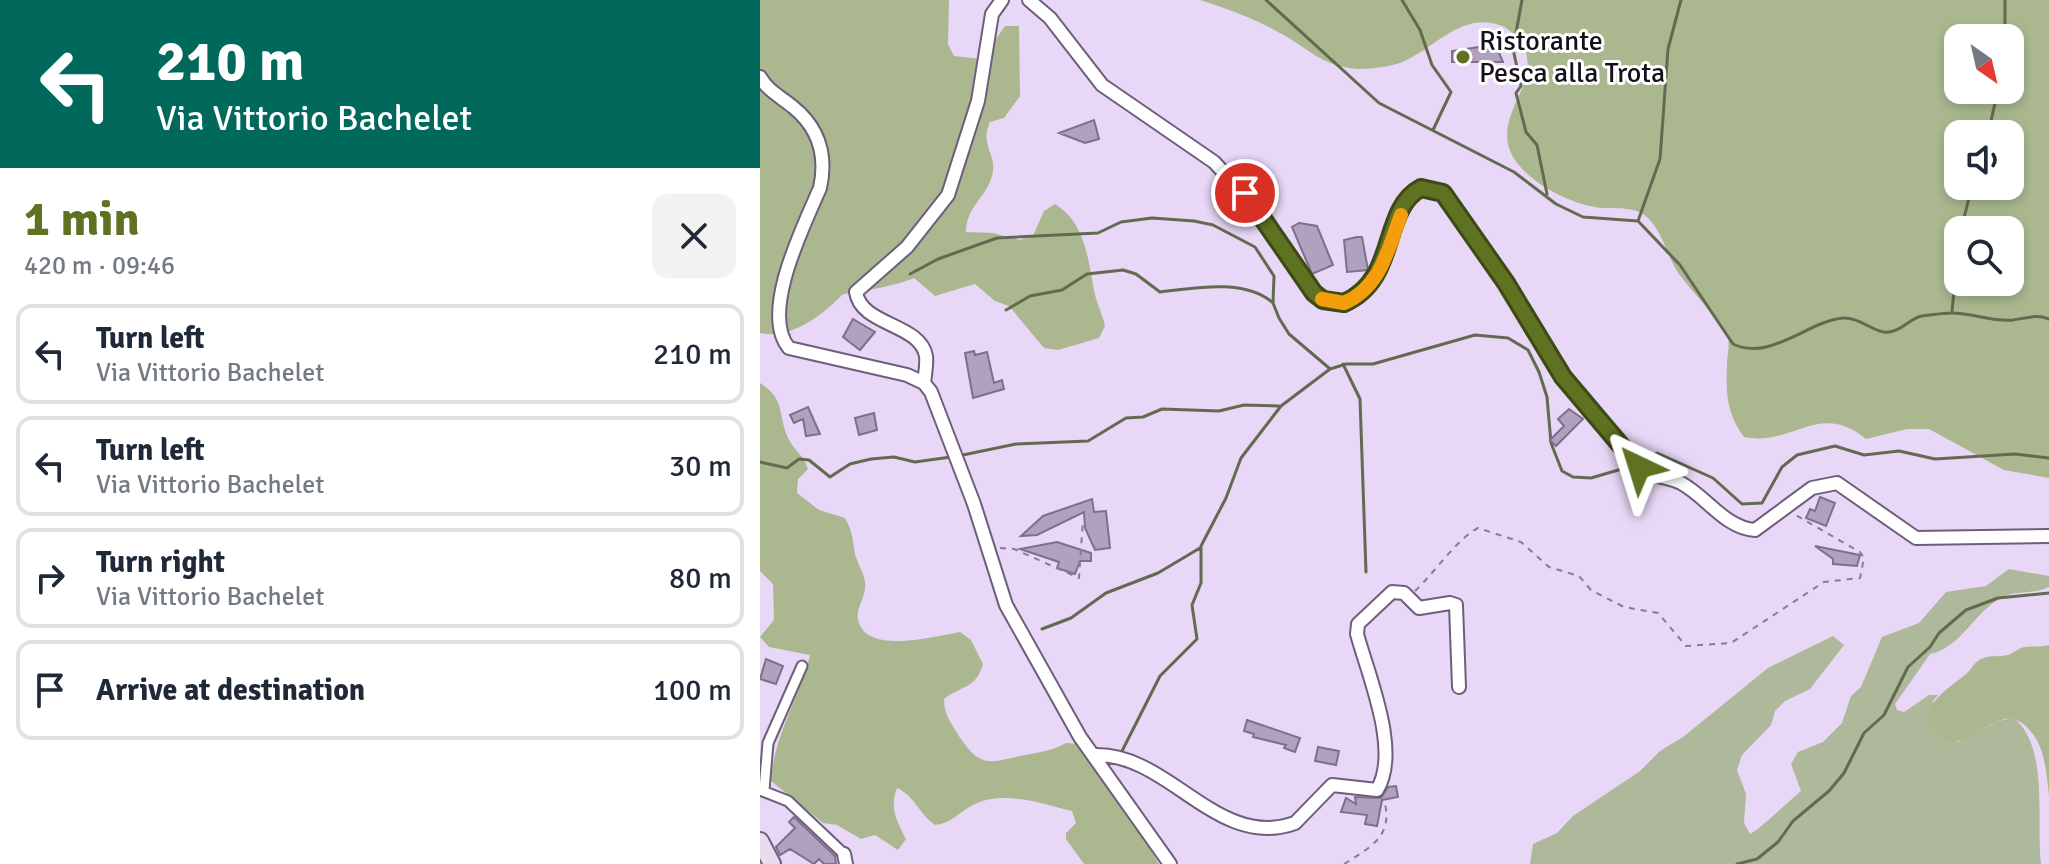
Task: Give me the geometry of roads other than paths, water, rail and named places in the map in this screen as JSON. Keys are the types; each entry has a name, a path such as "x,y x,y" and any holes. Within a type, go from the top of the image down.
{"main road":[{"path":"760,841 772,864"}],"street":[{"path":"1029,0 1050,18 1102,85 1214,162 1255,206 1300,275 1323,300 1344,303 1369,287 1380,270 1406,199 1421,188 1432,188 1449,201 1498,271 1563,377 1639,467 1651,477 1680,482 1741,529 1755,530 1812,488 1837,483 1916,538 2049,536"},
{"path":"924,383 926,358 921,347 866,309 856,292 907,247 948,195 978,101 997,2"},
{"path":"760,77 772,92 807,120 818,136 824,172 820,188 773,293 771,326 777,339 789,348 907,375 924,383 940,409 1006,605 1080,737 1170,864"},
{"path":"1095,755 1117,756 1150,768 1208,810 1249,824 1295,823 1332,785 1361,791 1379,787 1386,742 1357,634 1358,624 1376,609 1387,594 1396,591 1419,608 1450,603 1456,605 1459,687"},
{"path":"802,666 768,743 762,790 788,801 845,859"}],"waterway":[{"path":"1266,0 1379,103 1514,172 1556,204 1583,217 1638,221 1680,265 1733,344 1761,348 1843,318 1884,332 1898,329 1918,317 1945,313 2005,320 2049,319"},
{"path":"1402,0 1420,30 1432,65 1451,92 1433,130"},
{"path":"1522,0 1513,49 1521,86 1516,93 1526,132 1537,145 1547,194"},
{"path":"1638,221 1660,159 1668,49 1681,0"},
{"path":"2005,0 2005,24"},
{"path":"1991,120 1995,104"},
{"path":"1964,216 1968,200"},
{"path":"910,274 938,259 997,238 1098,233 1121,222 1152,218 1213,225 1255,247 1274,276 1273,303 1279,318 1289,334 1329,368"},
{"path":"1006,310 1030,296 1062,290 1087,274 1123,270 1136,274 1160,292 1234,287 1262,295 1273,303"},
{"path":"1952,311 1954,296"},
{"path":"1120,755 1160,676 1197,639 1192,605 1201,583 1201,546 1226,498 1241,458 1281,406 1330,369 1346,364 1373,364 1475,335 1508,338 1528,350 1539,372 1547,397 1551,443 1562,471 1573,477 1591,478 1632,466"},
{"path":"1343,364 1360,399 1366,572"},
{"path":"958,456 1016,444 1088,441 1126,418 1143,417 1162,409 1219,411 1244,405 1279,406"},
{"path":"1639,463 1657,453 1713,478 1742,504 1762,503 1782,467 1797,455 1835,446 1864,455 1899,451 1935,459 2015,454 2049,458"},
{"path":"760,462 787,468 799,459 809,460 830,477 850,464 871,459 894,457 915,462 951,457"},
{"path":"1042,629 1071,618 1106,593 1158,573 1200,548"},
{"path":"1737,864 1757,859 1778,842 1793,821 1829,791 1844,773 1864,733 1884,715 1908,667 1930,647 1939,633 1966,610 1998,598 2049,593"}],"place":[{"name":"Ristorante Pesca alla Trota","path":"1463,57"}]}
